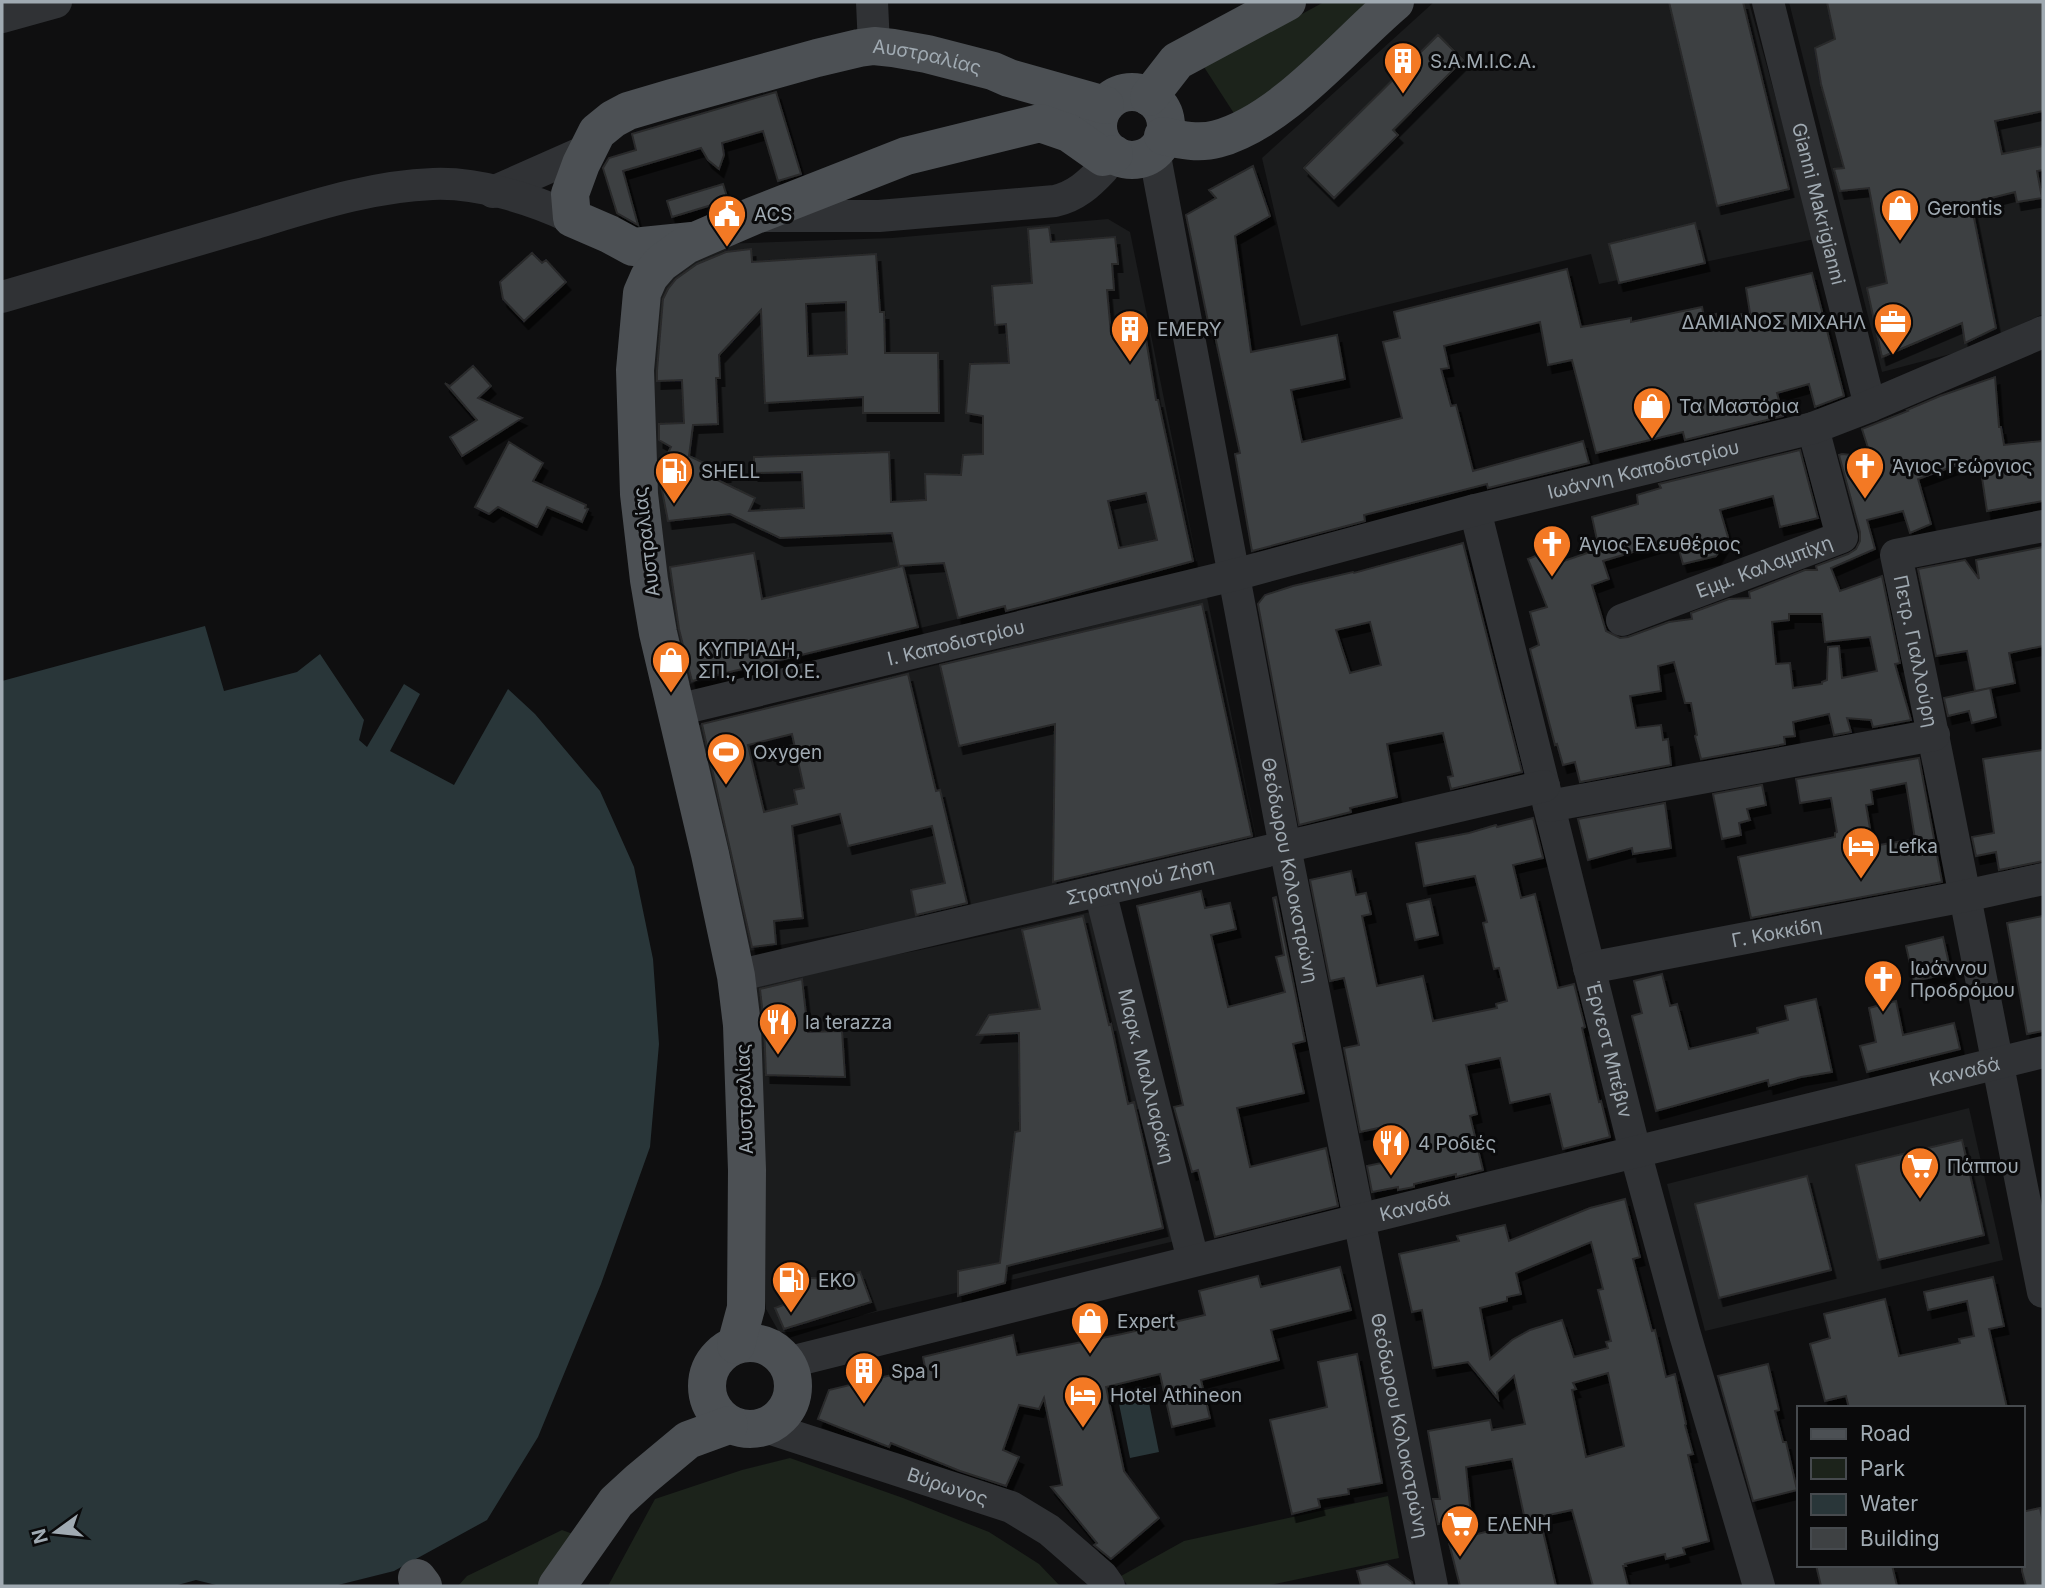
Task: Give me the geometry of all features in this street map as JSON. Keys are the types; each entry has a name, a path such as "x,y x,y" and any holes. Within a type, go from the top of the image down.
{"main road":[{"path":"1149,97 1177,61 1287,2"},
{"path":"572,218 610,234 641,263 661,263 696,241 753,216 906,156 1040,123 1069,133 1109,155 1130,159 1140,159 1159,144 1179,140 1217,139 1254,123 1282,104 1336,59 1395,2"},
{"name":"Αυστραλίας","path":"572,218 570,194 588,150 597,132 613,118 628,111 817,58 874,46 907,50 966,64 1105,105"},
{"path":"1109,155 1100,137 1099,118 1105,105 1120,94 1142,93 1160,106 1166,128 1159,144"},
{"name":"Αυστραλίας","path":"641,263 642,293 635,370 639,494 650,592 658,632 736,976 742,1025 747,1170 746,1308 762,1351"},
{"path":"557,1586 616,1502 688,1440 735,1419 781,1416 789,1404 793,1390 792,1376 762,1351 723,1352 714,1362 708,1376 706,1390 735,1419"}],"street":[{"path":"2,17 56,2"},
{"path":"872,2 874,46"},
{"name":"Gianni Makrigianni","path":"1768,2 1870,406"},
{"name":"Θεόδωρου Κολοκοτρώνη","path":"1159,144 1234,575 1285,847 1432,1586"},
{"path":"493,192 588,150"},
{"path":"753,216 879,216 1055,201 1069,197 1086,186 1103,169 1109,155"},
{"path":"2,297 286,214 406,186 461,184 546,207 572,218"},
{"name":"Ιωάννη Καποδιστρίου","path":"1234,575 1475,510 1813,428 2043,332"},
{"name":"Εμμ. Καλαμπίχη","path":"1622,620 1842,537 1813,428"},
{"name":"Έρνεστ Μπέβιν","path":"1475,510 1635,1151 1759,1586"},
{"name":"Πετρ. Γιαλλούρη","path":"2043,526 1896,555 2043,1292"},
{"name":"Ι. Καποδιστρίου","path":"677,710 1234,575"},
{"name":"Στρατηγού Ζήση","path":"736,976 1285,847 1546,796 1934,735"},
{"name":"Γ. Κοκκίδη","path":"1589,968 2043,879"},
{"name":"Μαρκ. Μαλλιαράκη","path":"1100,891 1193,1260"},
{"name":"Καναδά","path":"762,1351 1193,1260 2043,1052"},
{"name":"Βύρωνος","path":"735,1419 1011,1507 1049,1530 1102,1576 1109,1586"}],"shaded area":[{"path":"1434,2 1749,2 1815,239 1599,284 1591,254 1301,326 1262,158"},
{"path":"1789,2 2043,2 2043,314 1966,350 1882,372"},
{"path":"1108,219 1130,232 1197,561 677,687 640,372 665,276 720,244 892,238"},
{"path":"1207,597 1259,850 1045,895 733,954 683,729"},
{"path":"1095,911 1175,1241 791,1332 779,1332 766,1309 762,1281 750,988 801,977 801,973"},
{"path":"1969,1108 2003,1260 1705,1331 1667,1184"}],"green space":[{"path":"1324,2 1382,2 1237,118 1204,67"},
{"path":"790,1458 989,1532 1039,1564 1060,1586 608,1586 655,1499 742,1470"},
{"path":"1388,1496 1399,1558 1265,1586 1128,1586 1121,1576 1184,1541"},
{"path":"562,1530 573,1534 547,1586 458,1586 467,1576"}],"water":[{"path":"205,626 224,691 297,672 320,654 364,720 359,740 367,747 404,684 420,694 390,751 454,785 508,689 535,714 600,791 634,867 653,959 659,1044 650,1147 601,1284 538,1437 487,1520 394,1571 334,1586 220,1586 196,1580 174,1586 2,1586 2,681"},
{"path":"1146,1388 1159,1452 1130,1458 1117,1394"}],"building":[{"path":"1669,2 1743,2 1789,189 1717,206"},
{"path":"1827,2 2043,2 2043,111 1995,121 2002,154 2043,146 2043,170 2037,171 2042,198 2017,202 2015,192 1971,203 1996,328 1965,343 1962,323 1882,357 1867,288 1887,283 1869,188 1840,191 1834,169 1844,168 1821,84 1815,48 1835,39"},
{"name":"S.A.M.I.C.A.","path":"1438,35 1463,60 1393,130 1398,135 1334,198 1304,168"},
{"path":"776,92 801,174 778,181 763,131 722,143 724,155 719,169 708,160 701,148 623,171 638,225 617,213 603,168 609,158 636,150 632,134"},
{"path":"1253,166 1270,216 1235,236 1251,352 1337,335 1345,379 1291,390 1302,442 1402,418 1383,342 1400,338 1394,312 1567,269 1581,327 1631,318 1631,322 1702,307 1704,317 1750,313 1746,288 1812,273 1844,396 1815,407 1809,384 1777,393 1783,416 1685,440 1683,432 1596,453 1572,360 1548,365 1540,322 1444,346 1449,368 1441,369 1451,406 1456,405 1473,471 1583,441 1589,463 1488,488 1487,484 1364,515 1365,521 1252,551 1235,454 1240,453 1215,336 1211,336 1186,215 1216,198 1209,190"},
{"path":"723,184 728,200 672,217 667,201"},
{"path":"1695,223 1705,263 1619,283 1609,244"},
{"path":"1049,227 1051,242 1115,237 1118,264 1112,264 1114,290 1107,290 1111,334 1144,327 1156,400 1193,561 1006,611 1005,606 958,618 944,563 899,566 892,533 780,538 730,514 668,521 660,469 671,447 659,440 659,424 684,423 682,380 657,381 657,371 663,299 676,279 697,264 726,252 751,249 752,262 876,254 880,312 884,312 885,353 938,353 939,413 863,413 863,397 765,403 761,310 719,355 720,378 716,378 718,424 693,425 689,456 727,474 705,474 755,498 749,511 804,508 802,472 754,473 754,457 889,452 891,502 926,500 925,474 961,475 963,455 983,454 983,416 966,413 970,364 1009,363 1006,324 995,325 992,286 1032,283 1028,229","holes":["846,302 847,354 808,356 806,304","1146,493 1157,540 1119,548 1108,501"]},
{"path":"532,253 542,263 546,260 566,282 524,321 503,299 500,282"},
{"path":"473,366 491,386 478,398 522,418 462,456 450,437 477,420 445,383 450,386"},
{"path":"1995,377 1999,427 2004,445 2042,441 2043,501 1987,511 1979,457 1918,479 1931,524 1910,533 1903,511 1867,520 1875,549 1831,568 1840,591 1882,576 1900,663 1895,664 1911,720 1873,727 1871,720 1847,718 1851,732 1834,735 1829,714 1793,722 1795,736 1784,737 1785,744 1701,759 1691,703 1685,703 1674,662 1658,666 1661,691 1630,696 1636,728 1661,725 1663,740 1668,739 1671,765 1580,782 1575,762 1563,765 1557,744 1555,745 1530,649 1539,645 1530,612 1547,607 1528,559 1553,549 1558,563 1599,549 1592,517 1638,504 1637,495 1661,488 1659,484 1800,450 1818,518 1780,527 1773,496 1720,510 1728,537 1716,556 1683,564 1676,539 1603,561 1609,579 1592,585 1606,631 1620,638 1669,622 1692,619 1691,613 1729,599 1750,598 1749,592 1805,570 1817,570 1816,566 1856,549 1860,532 1839,455 1871,457 1862,429 1940,396","holes":["1789,614 1822,614 1825,642 1870,637 1877,671 1842,678 1839,646 1828,647 1827,680 1822,684 1793,688 1790,663 1776,664 1772,622 1789,620"]},
{"path":"509,442 543,463 533,481 586,505 585,508 588,509 582,522 547,507 537,527 498,507 489,514 475,507"},
{"path":"1463,543 1522,772 1451,789 1448,777 1453,776 1443,733 1387,744 1397,797 1350,808 1351,812 1299,825 1258,604 1265,595","holes":["1370,622 1381,665 1350,673 1336,630"]},
{"path":"2043,547 2043,646 2009,653 2015,683 1975,691 1967,651 1936,656 1918,569 1965,560 1979,579 1976,560"},
{"path":"754,553 762,599 903,566 918,627 692,681 679,629 670,567"},
{"path":"1202,604 1252,836 1053,882 1055,724 959,746 940,665"},
{"path":"908,674 967,903 916,915 911,890 945,883 932,826 848,846 840,814 792,826 803,918 774,921 776,944 752,947 702,724","holes":["792,734 804,788 794,790 797,804 764,812 748,745"]},
{"path":"1990,688 1996,717 1972,723 1969,711 1948,716 1944,698"},
{"path":"2043,750 2043,861 1999,870 1996,852 1976,856 1972,837 1994,833 1983,759"},
{"path":"1919,758 1942,882 1751,918 1738,857 1835,837 1837,832 1831,798 1800,803 1796,779","holes":["1906,783 1915,839 1873,846 1866,805 1873,804 1871,790"]},
{"path":"1762,785 1766,805 1747,809 1750,820 1739,823 1741,835 1722,839 1713,794"},
{"path":"1665,803 1671,848 1633,854 1632,848 1588,860 1578,819"},
{"path":"1533,818 1543,858 1513,865 1521,898 1535,894 1558,988 1574,984 1599,1102 1601,1101 1610,1137 1563,1149 1550,1094 1510,1103 1500,1058 1466,1065 1477,1114 1470,1116 1483,1170 1414,1184 1414,1187 1372,1192 1367,1166 1391,1161 1383,1127 1360,1132 1344,1048 1359,1045 1344,978 1330,981 1310,880 1351,871 1356,895 1366,893 1371,914 1362,916 1377,986 1423,976 1433,1021 1497,1008 1496,1004 1507,1001 1499,968 1494,969 1483,923 1487,922 1475,876 1424,886 1416,843"},
{"path":"1201,891 1205,908 1230,903 1236,929 1211,935 1228,1007 1285,992 1276,957 1284,955 1273,898 1276,897 1305,1041 1293,1044 1304,1093 1237,1108 1250,1167 1326,1148 1338,1206 1215,1237 1198,1170 1192,1172 1174,1107 1183,1105 1137,906"},
{"path":"1430,899 1438,935 1415,940 1407,904"},
{"path":"1083,916 1128,1104 1134,1102 1163,1228 1007,1266 1005,1283 958,1296 958,1271 1000,1263 1015,1132 1020,1131 1019,1033 977,1035 989,1015 1040,1009 1022,930"},
{"path":"2043,916 2043,1031 2027,1034 2007,923"},
{"path":"1943,937 1951,973 1914,981 1906,946"},
{"path":"1662,974 1670,1006 1677,1004 1689,1049 1758,1033 1757,1028 1788,1020 1785,1006 1816,999 1832,1072 1769,1086 1768,1080 1656,1111 1632,1016 1642,1013 1634,981"},
{"path":"802,979 808,1032 842,1031 845,1077 766,1075 760,989"},
{"path":"1896,1001 1903,1035 1954,1023 1960,1049 1867,1072 1860,1046 1876,1042 1869,1008"},
{"name":"Πάππου","path":"1962,1140 1984,1235 1878,1260 1856,1165"},
{"path":"1807,1176 1831,1270 1719,1298 1695,1204"},
{"path":"1625,1199 1640,1257 1633,1259 1652,1331 1655,1330 1666,1377 1675,1374 1693,1454 1688,1455 1709,1541 1683,1548 1685,1554 1666,1559 1665,1554 1625,1564 1626,1566 1623,1566 1628,1586 1593,1586 1572,1510 1525,1520 1512,1459 1466,1467 1473,1535 1540,1519 1556,1586 1460,1586 1444,1523 1438,1524 1433,1499 1440,1499 1428,1431 1490,1420 1492,1430 1525,1424 1514,1376 1497,1392 1498,1399 1468,1362 1433,1368 1422,1310 1412,1312 1399,1254 1459,1241 1457,1236 1505,1225 1509,1241 1590,1208","holes":["1591,1242 1603,1289 1598,1290 1611,1341 1606,1342 1608,1348 1574,1357 1562,1320 1530,1330 1512,1340 1490,1359 1480,1308 1507,1301 1507,1297 1521,1294 1516,1273","1608,1373 1624,1446 1586,1457 1572,1390 1576,1389 1573,1383"]},
{"path":"1340,1267 1351,1310 1271,1330 1279,1360 1201,1380 1210,1418 1172,1427 1160,1374 1106,1387 1124,1471 1159,1518 1111,1559 1094,1545 1097,1543 1051,1487 1062,1485 1044,1398 1039,1409 1019,1405 1003,1450 1019,1457 1006,1486 891,1443 889,1447 818,1419 829,1390 925,1367 923,1357 1013,1335 1017,1355 1122,1334 1205,1315 1199,1291 1258,1276 1261,1287"},
{"path":"860,1272 871,1302 784,1329 775,1308 800,1299 801,1277 837,1280"},
{"path":"1993,1277 2004,1326 1989,1329 2007,1406 1848,1406 1846,1396 1825,1401 1810,1344 1830,1338 1824,1314 1885,1299 1899,1356 1960,1343 1959,1339 1974,1336 1967,1301 1928,1310 1924,1292"},
{"path":"1357,1354 1382,1483 1348,1489 1349,1494 1318,1499 1320,1507 1292,1514 1270,1420 1327,1407 1318,1362"},
{"path":"1768,1364 1779,1410 1775,1411 1783,1442 1786,1442 1797,1490 1753,1501 1718,1376"},
{"path":"2040,1508 2043,1522 2043,1586 2026,1586 2022,1571 2024,1512"},
{"path":"1387,1564 1412,1582 1413,1586 1361,1586 1357,1571"},
{"path":"1816,1567 1892,1567 1897,1586 1821,1586"}],"place":[{"name":"S.A.M.I.C.A.","path":"1403,95"},
{"name":"Gerontis","path":"1900,242"},
{"name":"ACS","path":"727,248"},
{"name":"ΔΑΜΙΑΝΟΣ ΜΙΧΑΗΛ","path":"1893,356"},
{"name":"EMERY","path":"1130,363"},
{"name":"Τα Μαστόρια","path":"1652,440"},
{"name":"Άγιος Γεώργιος","path":"1865,500"},
{"name":"SHELL","path":"674,505"},
{"name":"Άγιος Ελευθέριος","path":"1552,578"},
{"name":"ΚΥΠΡΙΑΔΗ, ΣΠ., ΥΙΟΙ Ο.Ε.","path":"671,694"},
{"name":"Oxygen","path":"726,786"},
{"name":"Lefka","path":"1861,880"},
{"name":"Ιωάννου Προδρόμου","path":"1883,1013"},
{"name":"la terazza","path":"778,1056"},
{"name":"4 Ροδιές","path":"1391,1177"},
{"name":"Πάππου","path":"1920,1200"},
{"name":"EKO","path":"791,1314"},
{"name":"Expert","path":"1090,1355"},
{"name":"Spa 1","path":"864,1405"},
{"name":"Hotel Athineon","path":"1083,1429"},
{"name":"ΕΛΕΝΗ","path":"1460,1558"}]}
